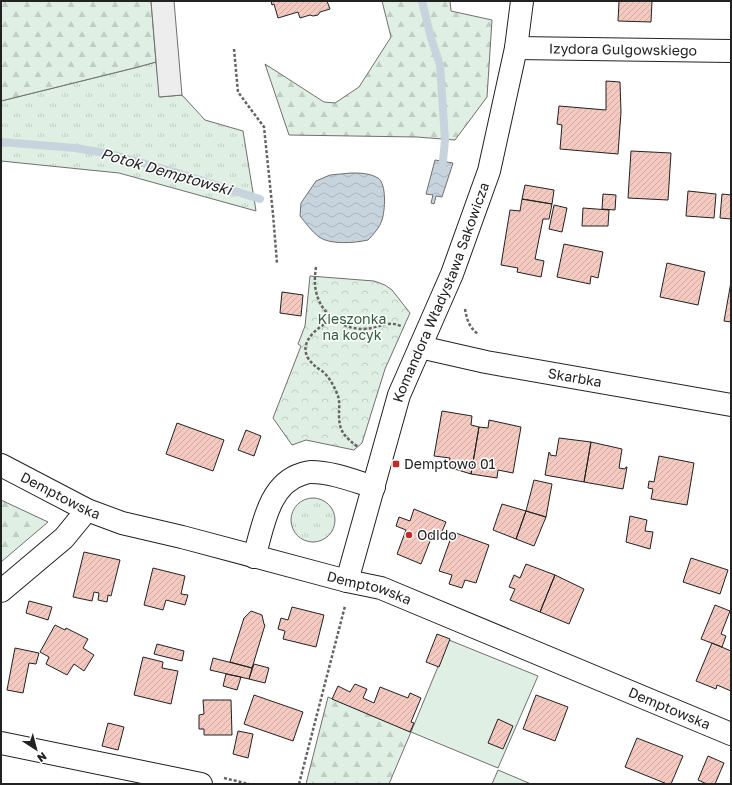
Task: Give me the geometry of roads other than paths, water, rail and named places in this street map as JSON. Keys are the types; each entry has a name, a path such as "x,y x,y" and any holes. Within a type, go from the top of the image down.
{"street":[{"name":"Komandora Władysława Sakowicza","path":"346,591 399,395 452,274 489,171 516,48 522,1"},
{"name":"Izydora Gulgowskiego","path":"516,48 731,51"},
{"name":"Skarbka","path":"420,347 486,362 731,405"},
{"name":"Demptowska","path":"1,465 87,510 122,523 182,537 254,557 346,591 381,588 731,734"},
{"path":"254,557 271,501 280,487 294,476 310,471 323,473 374,487"},
{"path":"1,591 64,538 87,510"},
{"path":"1,743 201,784"}],"water":[{"path":"435,160 453,163 442,197 436,196 434,204 431,203 433,195 426,194"},
{"path":"351,173 371,175 381,181 384,192 384,210 381,223 368,240 343,243 324,240 314,232 300,216 301,203 316,181 330,175"}],"waterway":[{"path":"422,1 431,38 440,65 445,140 442,171"},
{"name":"Potok Demptowski","path":"1,142 75,148 111,154 260,199"}],"place":[{"name":"Demptowo 01","path":"396,464"},
{"name":"Odido","path":"409,535"}],"park label":[{"name":"Kieszonka na kocyk","path":"352,328"}]}
